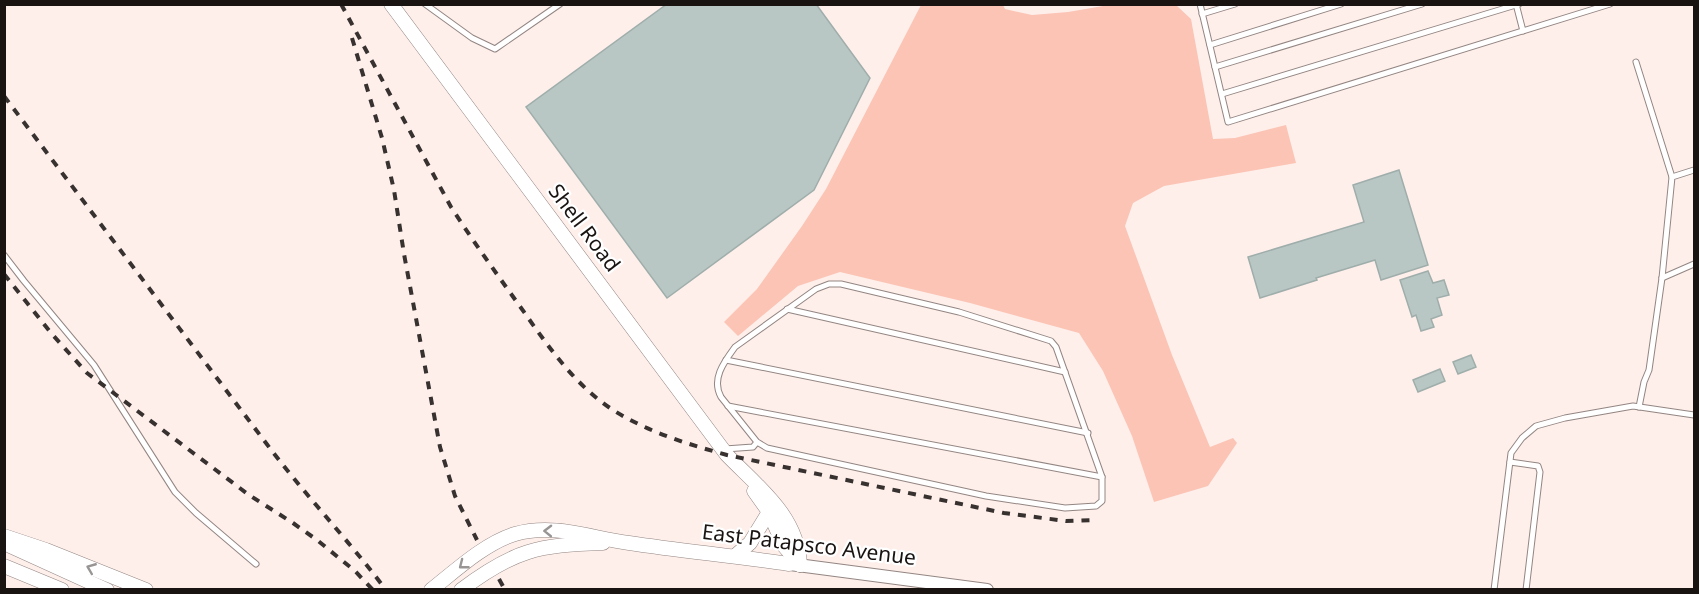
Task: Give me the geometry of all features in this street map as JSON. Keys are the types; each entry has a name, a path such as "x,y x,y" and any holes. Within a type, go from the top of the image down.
{"main road":[{"name":"Shell Road","path":"391,4 723,449 747,475 759,484 780,511 799,549 794,565"},
{"name":"Shell Road","path":"747,475 752,488 769,512 794,565"},
{"path":"735,556 756,536 769,512"},
{"name":"East Patapsco Avenue","path":"431,590 496,543 529,531 562,531 626,543 794,565"},
{"path":"4,536 46,550 146,590"},
{"name":"East Patapsco Avenue","path":"461,590 504,561 534,549 565,544 626,543"},
{"path":"4,544 107,590"},
{"path":"4,567 38,590"},
{"path":"4,567 62,590"}],"street":[{"name":"East Patapsco Avenue","path":"794,565 987,590"}],"lane":[{"path":"425,4 472,38 495,49 560,4"},
{"path":"1200,4 1228,122 1610,4"},
{"path":"1202,14 1235,4"},
{"path":"1210,45 1341,4"},
{"path":"1215,67 1422,4"},
{"path":"1222,94 1517,5 1523,31"},
{"path":"1636,62 1672,177 1662,278 1649,370 1639,407"},
{"path":"1672,177 1695,170"},
{"path":"4,255 94,365 175,492 256,564"},
{"path":"1662,278 1695,264"},
{"path":"829,284 841,284 958,312 1051,341 1056,346 1088,433 1102,477 1102,501 1096,506 1065,508 986,496 767,448 757,442 721,397 716,383 726,360 735,347 787,309 816,289 829,284"},
{"path":"787,309 1065,372"},
{"path":"726,360 1088,433"},
{"path":"728,406 1102,477"},
{"path":"1494,590 1511,453 1522,438 1536,426 1633,406 1695,415"},
{"path":"723,449 753,447 757,442"},
{"path":"1510,462 1538,466 1540,472 1526,590"}],"shaded area":[{"path":"921,5 1003,5 1005,9 1032,15 1109,5 1176,5 1191,19 1213,139 1235,138 1286,125 1296,163 1164,186 1133,203 1125,226 1172,355 1210,447 1233,438 1237,443 1208,486 1154,502 1132,436 1103,371 1079,333 970,303 840,272 798,286 738,336 724,322 757,289 826,189"}],"building":[{"path":"667,4 816,4 870,78 814,190 667,298 526,107"},
{"path":"1399,170 1428,265 1381,280 1375,260 1260,298 1248,257 1364,222 1353,185"},
{"path":"1428,271 1433,283 1444,280 1449,295 1437,298 1442,315 1431,319 1434,327 1421,331 1416,315 1412,317 1400,280"},
{"path":"1471,355 1476,367 1458,374 1453,362"},
{"path":"1440,369 1445,381 1418,392 1413,380"}],"railway":[{"path":"341,4 459,220 561,362 585,388 613,410 668,437 727,455 1004,513 1066,521 1095,520"},
{"path":"352,38 382,138 394,190 440,447 455,496 477,540"},
{"path":"4,96 272,451 386,590"},
{"path":"4,274 51,333 87,373 249,495 317,540 355,571 373,590"},
{"path":"499,579 505,590"}]}
